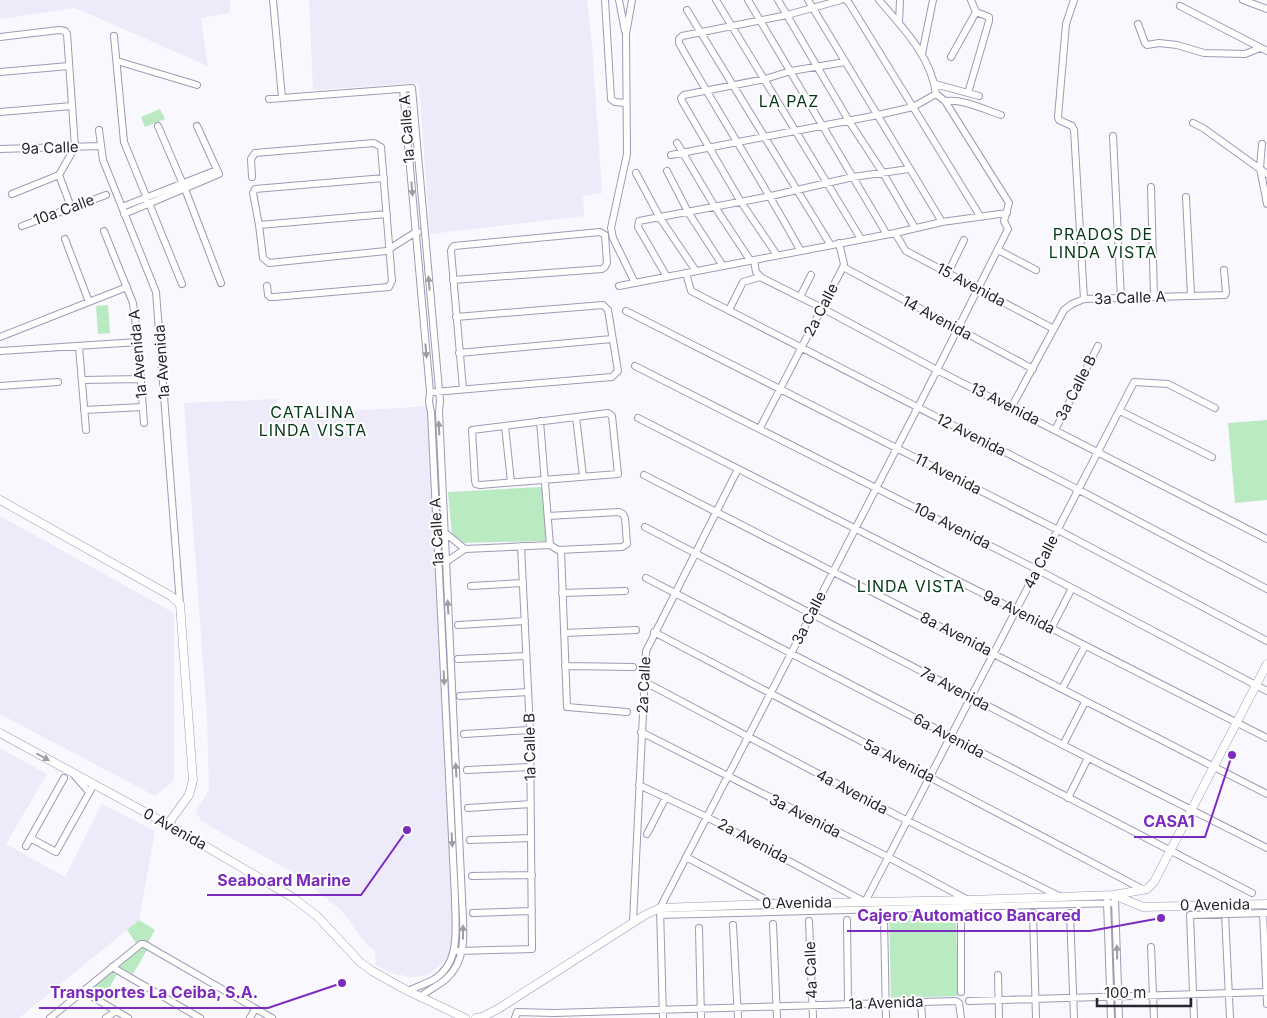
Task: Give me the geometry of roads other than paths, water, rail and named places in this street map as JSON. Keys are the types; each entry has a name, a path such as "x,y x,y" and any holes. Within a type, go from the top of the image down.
{"street":[{"path":"273,0 282,98"},
{"path":"605,0 611,99 615,102 625,103"},
{"path":"619,0 626,34"},
{"path":"632,0 626,34 625,103 627,154 611,228 635,283"},
{"path":"716,0 861,239"},
{"path":"748,0 886,234"},
{"path":"778,0 915,228"},
{"path":"808,0 878,115 908,169 942,222"},
{"path":"800,250 771,196 679,43 679,39 682,36 787,15 842,0"},
{"path":"846,0 980,216"},
{"path":"618,286 895,233 942,222 1007,213 1008,203 945,101 936,94 922,54 879,0"},
{"path":"900,0 900,24"},
{"path":"922,54 933,0"},
{"path":"968,93 989,21 989,17 976,12 971,0"},
{"path":"1074,0 1066,24 1058,117 1072,126 1074,130 1084,299"},
{"path":"1243,0 1267,9"},
{"path":"1180,6 1264,50"},
{"path":"687,10 830,244"},
{"path":"951,57 976,12"},
{"path":"1138,24 1147,45 1159,43 1204,53 1245,54 1264,50"},
{"path":"0,37 59,30 67,34 75,147 60,173 12,194"},
{"path":"114,36 124,142 182,284"},
{"path":"117,61 197,85"},
{"path":"777,255 741,202 681,98 684,95 765,79 791,71 845,62"},
{"path":"0,72 69,66"},
{"path":"934,84 979,96"},
{"path":"269,99 403,88"},
{"name":"1a Calle A","path":"408,991 440,975 451,961 454,951 455,898 436,448 438,391 412,88 403,88 430,392 429,402 436,448 444,532 463,950 451,974 420,997"},
{"path":"671,156 878,115 913,106 936,94"},
{"path":"945,101 953,100 967,103 1001,115"},
{"path":"0,112 72,106"},
{"path":"1193,123 1204,128 1267,174"},
{"path":"158,126 184,186 220,283"},
{"path":"123,210 218,172 197,126"},
{"name":"1a Avenida","path":"99,130 103,160 156,292 193,780 189,795 168,824"},
{"path":"1113,136 1121,298"},
{"path":"252,177 251,159 255,153 374,143 381,147 392,281 389,287 270,297 267,286"},
{"path":"677,143 715,207 752,260 760,277 743,282 729,310"},
{"path":"1262,144 1260,168 1267,204"},
{"name":"9a Calle","path":"0,149 100,146"},
{"path":"667,277 637,224 639,221 771,196 853,177 908,169"},
{"path":"667,171 688,212 722,266"},
{"path":"60,173 71,207"},
{"path":"636,173 660,218 696,271"},
{"path":"384,178 256,188 253,193 263,258 269,263 386,251 416,232 424,231"},
{"path":"1151,187 1154,297"},
{"name":"10a Calle","path":"22,226 106,195"},
{"path":"1186,197 1192,295"},
{"name":"3a Calle","path":"663,1018 660,912 686,857 998,250 1008,229 1004,221 1007,213"},
{"path":"259,225 387,214"},
{"path":"414,219 423,218"},
{"name":"1a Avenida A","path":"104,231 134,303 144,423"},
{"path":"453,280 602,269 607,263 605,236 600,232 454,246 451,251 453,280 456,317 460,353 462,389"},
{"name":"15 Avenida","path":"895,233 906,251 1054,329"},
{"path":"65,239 89,302"},
{"path":"948,272 964,240"},
{"name":"2a Calle","path":"760,428 843,267 840,243"},
{"path":"998,250 1036,270"},
{"name":"14 Avenida","path":"843,267 1032,368"},
{"name":"3a Calle A","path":"1011,408 1064,310 1072,304 1084,299 1224,295 1226,293 1224,270"},
{"name":"12 Avenida","path":"686,273 691,291 1079,490 1267,589"},
{"path":"800,297 810,275"},
{"name":"13 Avenida","path":"760,277 1267,539"},
{"path":"0,337 127,287"},
{"path":"430,392 612,377 618,371 608,310 600,304 456,317"},
{"name":"11 Avenida","path":"626,311 1058,530 1267,641"},
{"path":"460,353 612,339"},
{"path":"0,351 138,342"},
{"name":"3a Calle B","path":"1055,430 1098,346"},
{"path":"79,347 86,430"},
{"name":"10a Avenida","path":"636,366 1038,570 1267,691"},
{"path":"82,380 141,379"},
{"path":"0,386 58,382"},
{"name":"4a Calle","path":"865,902 1134,382 1168,384 1215,408"},
{"path":"84,410 143,407"},
{"path":"1120,411 1212,457"},
{"path":"610,414 612,416 618,474 476,484 472,430 576,417 610,414"},
{"path":"576,417 583,476"},
{"name":"9a Avenida","path":"638,418 1267,738"},
{"path":"540,421 550,545"},
{"path":"505,426 511,482"},
{"name":"2a Calle","path":"633,922 646,650 738,469"},
{"name":"8a Avenida","path":"644,475 1267,794"},
{"path":"0,500 171,596 180,604"},
{"path":"446,562 465,549 550,545 561,550 622,547 627,544 625,518 619,512 548,516"},
{"name":"7a Avenida","path":"645,527 1063,746 1267,848"},
{"path":"444,532 465,549"},
{"name":"1a Calle B","path":"463,950 532,949 530,730 521,546"},
{"path":"561,550 567,707 627,712"},
{"name":"6a Avenida","path":"646,578 1252,893"},
{"path":"471,586 523,583"},
{"path":"1051,628 1072,588"},
{"path":"562,593 626,591"},
{"path":"458,625 524,621"},
{"path":"564,633 636,630"},
{"name":"5a Avenida","path":"654,632 1144,890"},
{"path":"1062,689 1085,646"},
{"path":"458,659 526,656"},
{"path":"1109,898 1144,890 1152,885 1267,664"},
{"path":"565,666 633,667"},
{"name":"4a Avenida","path":"645,682 908,820 1060,897"},
{"path":"460,696 528,692"},
{"path":"1063,746 1085,702"},
{"path":"464,734 530,730"},
{"name":"3a Avenida","path":"641,732 970,900"},
{"name":"0 Avenida","path":"0,733 168,824 292,897 317,916 360,962 372,971 408,991 465,1018"},
{"path":"1068,798 1088,758"},
{"path":"467,770 530,768"},
{"path":"72,773 89,792"},
{"path":"26,846 64,778"},
{"path":"30,838 56,852 94,784"},
{"name":"2a Avenida","path":"639,785 707,817 865,902"},
{"path":"647,834 666,797"},
{"path":"468,808 531,804"},
{"path":"470,840 531,838"},
{"path":"686,857 774,904"},
{"path":"472,876 532,875"},
{"name":"0 Avenida","path":"476,1018 498,1009 645,915 660,912 774,904 1060,897 1109,898 1146,907 1267,904"},
{"path":"455,898 462,898"},
{"path":"1109,898 1115,903 1119,1018"},
{"path":"1109,898 1111,1018"},
{"name":"0 Avenida","path":"660,912 961,907 1109,898"},
{"path":"961,907 961,992"},
{"path":"473,913 532,911"},
{"path":"1033,913 1036,1018"},
{"path":"1070,913 1074,1018"},
{"path":"1194,1018 1190,915 1265,913 1267,1004"},
{"path":"1225,914 1230,1018"},
{"path":"884,919 886,1018"},
{"path":"847,920 848,1004"},
{"name":"4a Calle","path":"809,921 813,1018"},
{"path":"772,924 777,1018"},
{"path":"733,925 738,1018"},
{"path":"699,928 701,1018"},
{"path":"50,1018 141,944 144,944 272,1018"},
{"path":"1151,947 1154,1018"},
{"path":"454,951 463,950"},
{"path":"112,967 200,1018"},
{"path":"998,975 999,1018"},
{"path":"83,991 128,1018"},
{"path":"970,1001 1267,992"},
{"name":"1a Avenida","path":"515,1017 517,1012 554,1016 627,1015 663,1010 956,1001 959,1003 961,1018"},
{"path":"921,1002 922,1018"},
{"path":"250,1018 255,1009"},
{"path":"106,1018 116,1011"}],"place":[{"name":"CASA1","path":"1232,755"},
{"name":"Seaboard Marine","path":"407,830"},
{"name":"Cajero Automatico Bancared","path":"1161,918"},
{"name":"Transportes La Ceiba, S.A.","path":"342,983"}],"district":[{"name":"LA PAZ","path":"789,101"},
{"name":"PRADOS DE LINDA VISTA","path":"1103,243"},
{"name":"CATALINA LINDA VISTA","path":"313,421"},
{"name":"LINDA VISTA","path":"911,586"}]}
